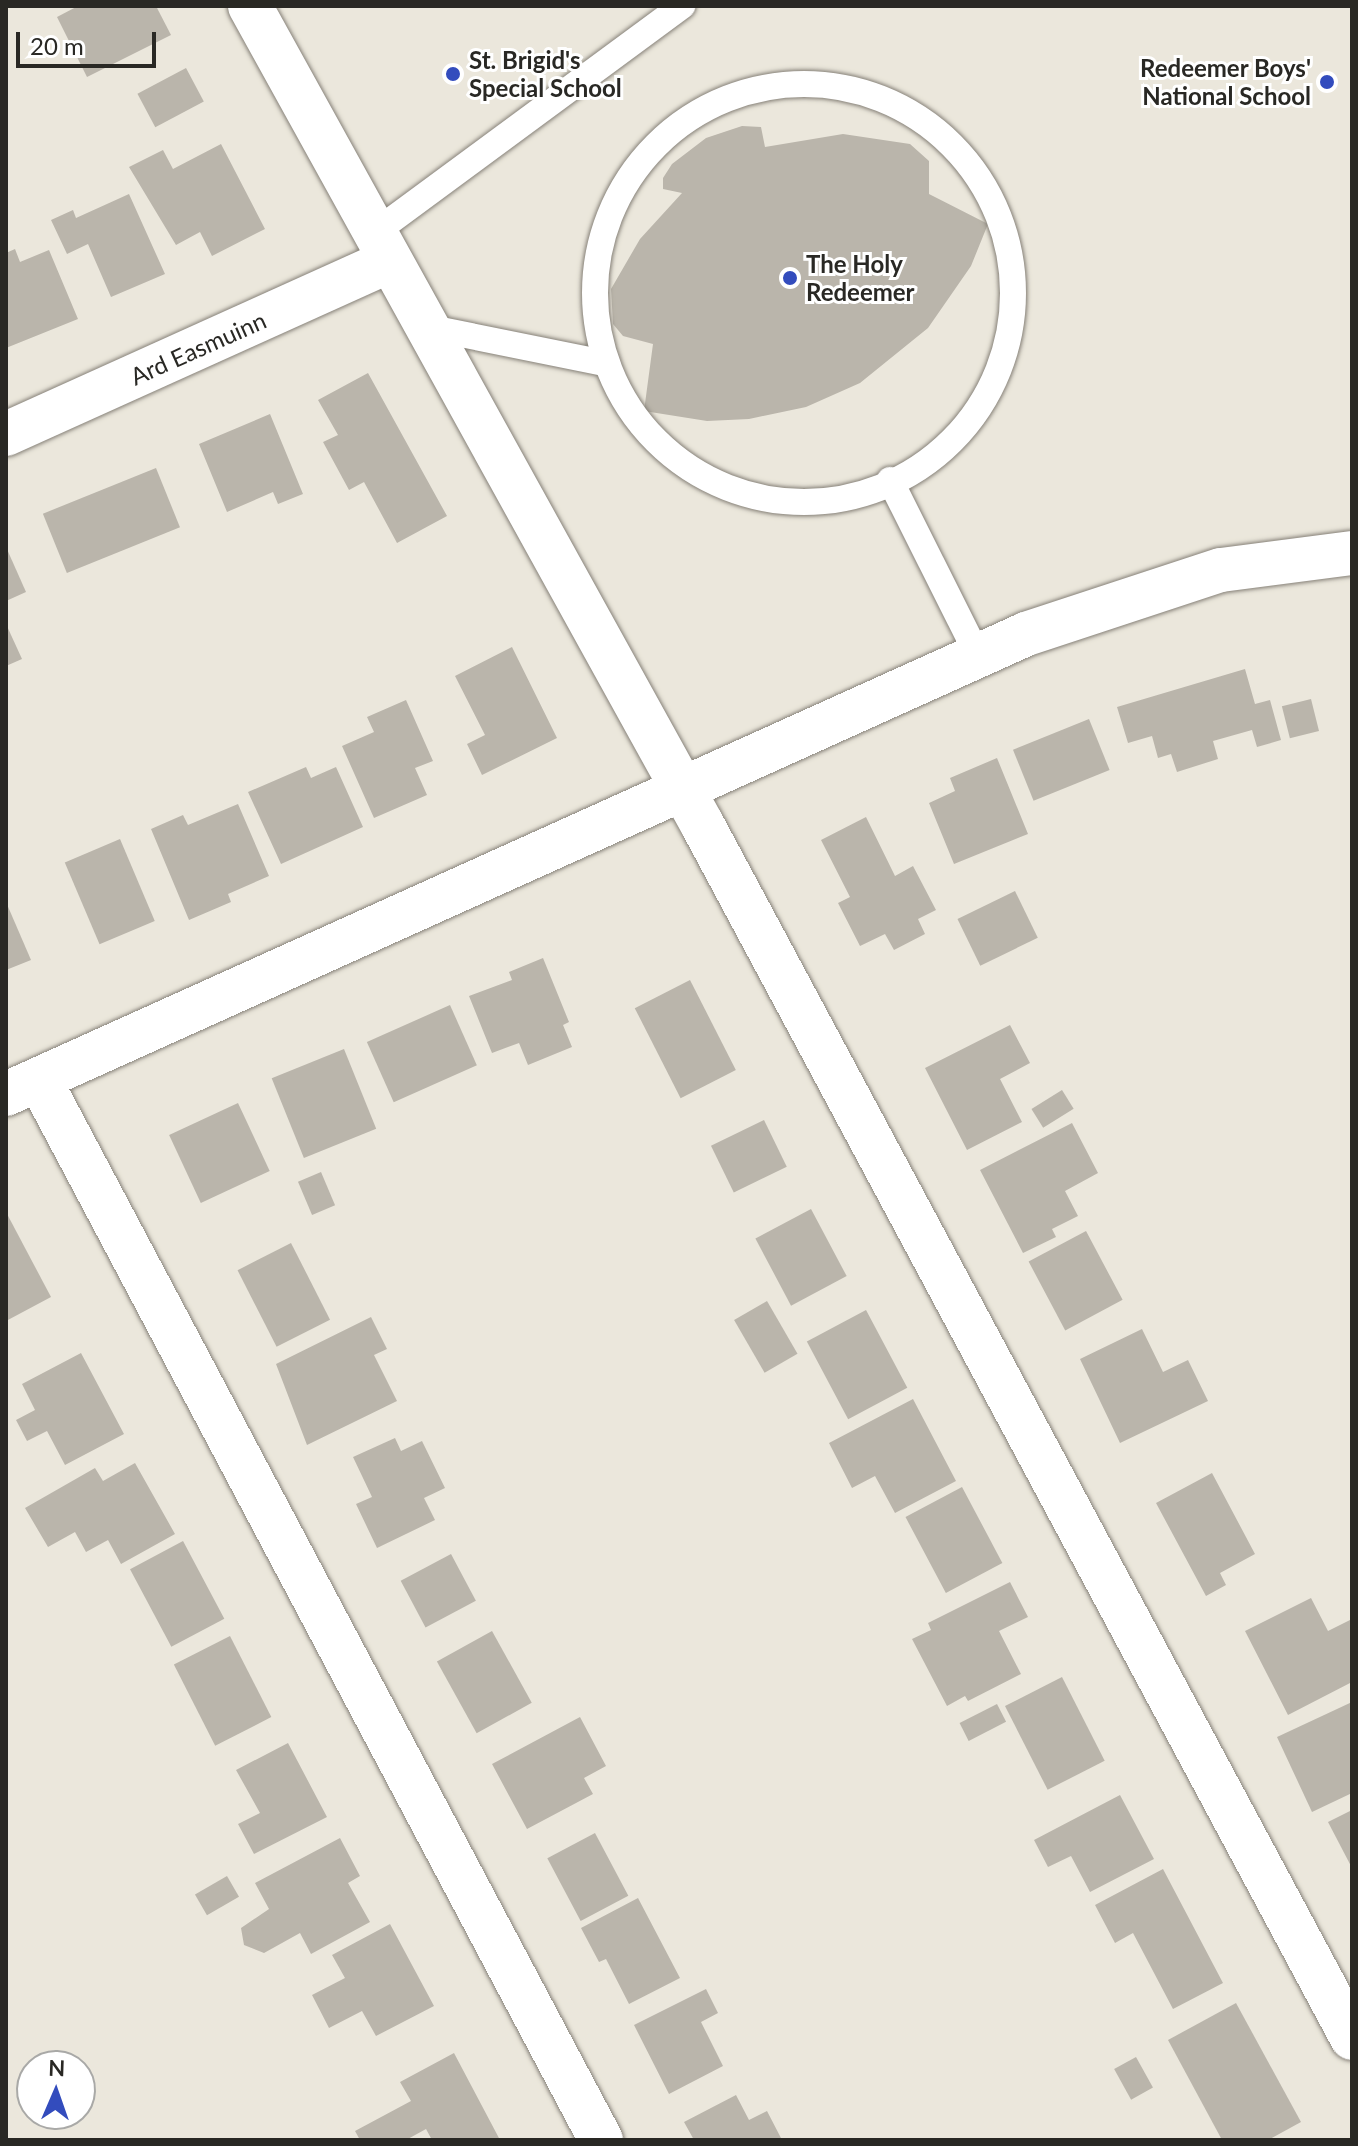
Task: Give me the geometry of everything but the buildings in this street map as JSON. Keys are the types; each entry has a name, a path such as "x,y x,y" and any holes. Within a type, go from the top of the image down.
{"street":[{"path":"250,6 683,790 1352,2038"},
{"name":"Ard Easmuinn","path":"6,434 382,247"},
{"path":"601,2140 23,1086 1026,634 1221,570 1352,553"}],"lane":[{"path":"382,247 682,6"},
{"path":"834,87 888,103 935,131 985,185 1005,227 1017,295 1007,359 978,404 936,451 890,480 845,495 793,499 700,480 638,425 605,363 594,300 600,247 627,184 657,145 710,109 765,90 834,87"},
{"path":"426,327 605,363"},
{"path":"890,480 978,656"}],"place":[{"name":"St. Brigid's Special School","path":"453,74"},
{"name":"Redeemer Boys' National School","path":"1327,82"},
{"name":"The Holy Redeemer","path":"790,278"}]}
